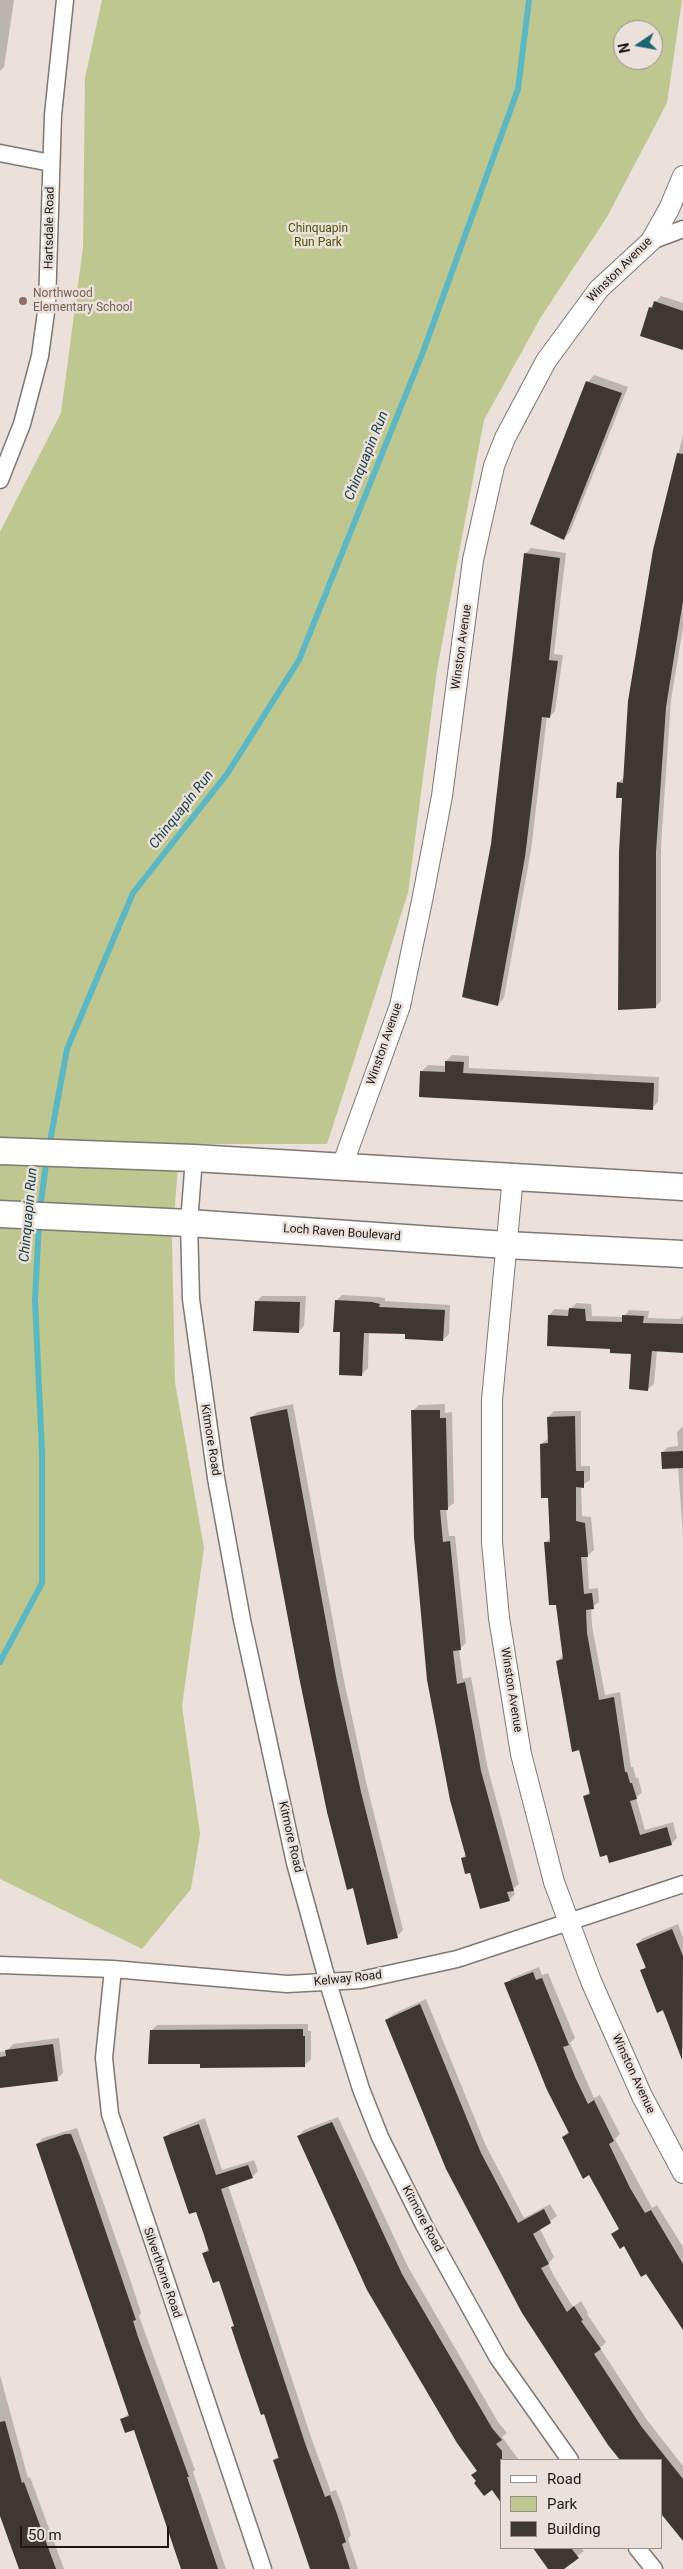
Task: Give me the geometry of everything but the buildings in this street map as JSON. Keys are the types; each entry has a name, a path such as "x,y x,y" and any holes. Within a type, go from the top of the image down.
{"main road":[{"path":"0,1151 194,1158 683,1187"},
{"name":"Loch Raven Boulevard","path":"0,1214 188,1223 506,1245 683,1254"}],"street":[{"name":"Hartsdale Road","path":"0,480 22,424 40,356 49,284 53,115 65,0"},
{"path":"0,153 51,163"},
{"name":"Winston Avenue","path":"342,1166 400,1006 424,896 442,796 473,560 494,466 517,413 554,349 599,289 651,241 669,209 683,176"},
{"path":"651,241 683,229"},
{"name":"Kitmore Road","path":"194,1158 188,1223 191,1300 220,1497 242,1620 295,1863 328,1983 361,2089 380,2137 424,2225 498,2358 569,2459"},
{"name":"Winston Avenue","path":"513,1176 492,1400 492,1542 499,1618 522,1754 554,1882 569,1924 608,2021 642,2096 683,2173"},
{"name":"Kelway Road","path":"0,1966 113,1969 287,1984 370,1979 457,1959 569,1924 683,1884"},
{"name":"Silverthorne Road","path":"113,1969 104,2058 110,2114 264,2569"},
{"path":"638,2549 654,2569"}],"green space":[{"name":"Chinquapin Run Park","path":"102,0 682,0 667,103 607,217 541,317 484,420 437,670 408,893 327,1144 180,1144 172,1240 175,1382 204,1548 182,1706 200,1834 191,1889 142,1949 0,1879 0,532 61,413 83,247 85,78"}],"waterway":[{"name":"Chinquapin Run","path":"49,1147 67,1049 133,893 227,774 299,660 423,352 518,89 529,0"},
{"name":"Chinquapin Run","path":"40,1209 47,1157"},
{"name":"Chinquapin Run","path":"0,1662 42,1583 42,1452 35,1300 39,1222"}],"place":[{"name":"Northwood Elementary School","path":"23,301"}]}
